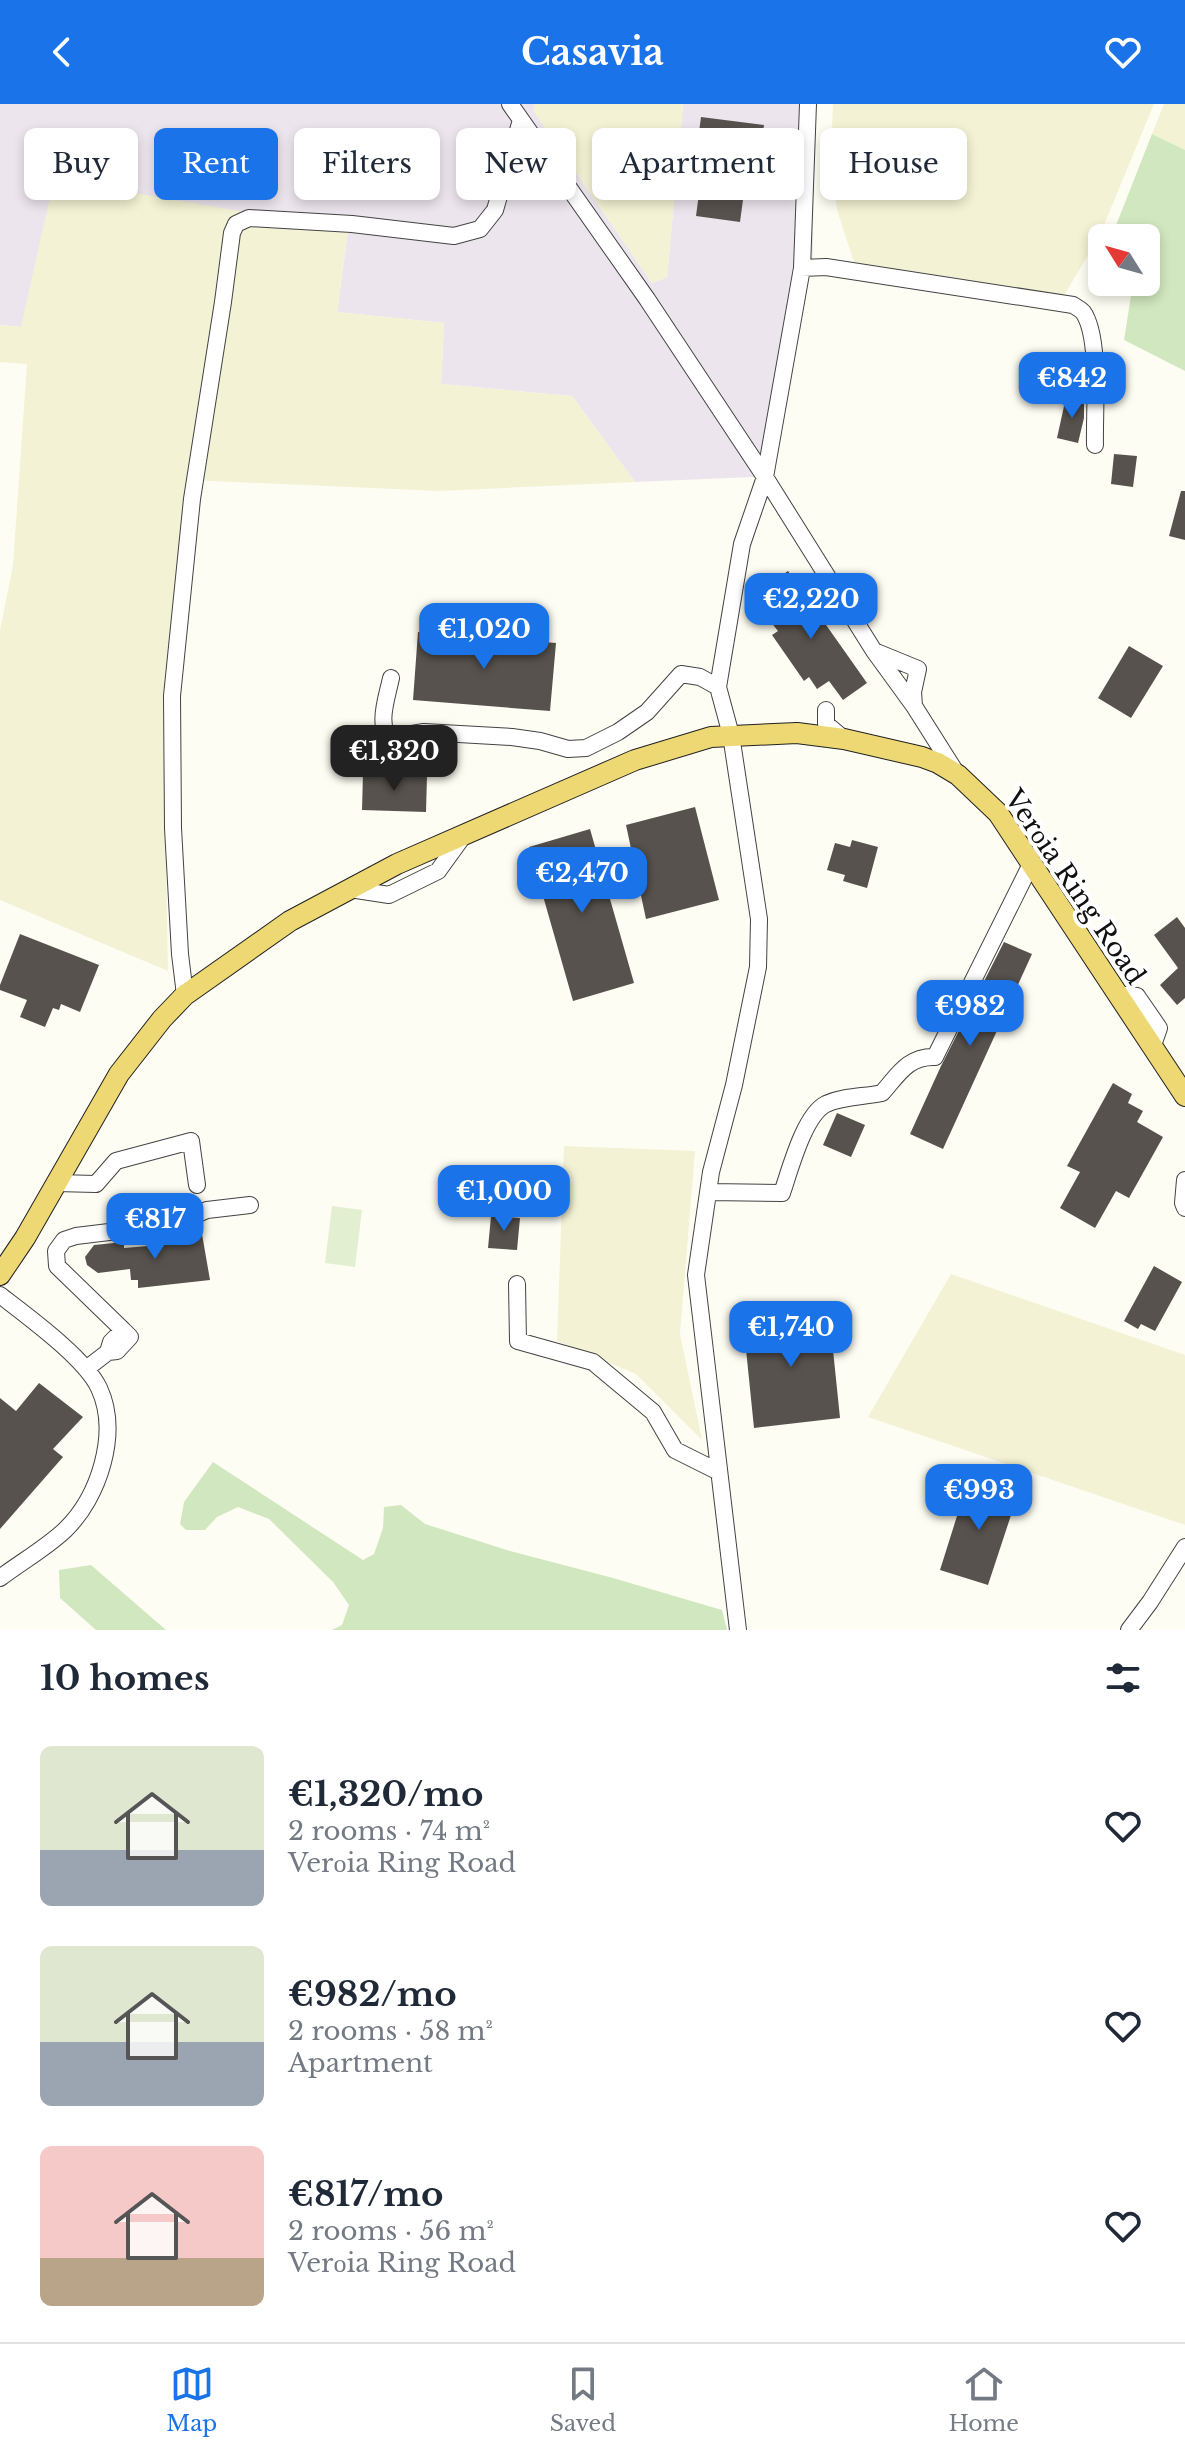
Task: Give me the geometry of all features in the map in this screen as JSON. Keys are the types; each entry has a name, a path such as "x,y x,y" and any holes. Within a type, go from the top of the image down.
{"main road":[{"name":"Verοia Ring Road","path":"0,1275 25,1238 119,1074 185,995 290,921 397,864 635,760 711,737 797,733 844,739 922,757 958,775 998,813 1185,1096"}],"street":[{"path":"510,104 647,299 765,477 874,651 958,775"},
{"path":"738,1630 696,1275 711,1172 734,1085 758,967 759,919 731,735 718,687 742,544 765,477 802,268 808,104"},
{"path":"185,995 173,828 172,696 192,499 232,233 236,224 249,218 352,224 454,236 480,229 495,210 521,120"},
{"path":"802,268 826,267 1073,305 1082,311 1089,327 1094,361 1095,445"},
{"path":"874,651 918,669 913,692 914,706"},
{"path":"391,678 383,723 387,737 393,742 406,735 424,732 512,737 568,749 586,748 618,732 647,712 681,674 700,677 718,687"},
{"path":"826,710 826,724 844,739"},
{"path":"708,1192 782,1193 811,1118 825,1105 882,1093 907,1063 923,1057 935,1057 1032,862"},
{"path":"56,1183 96,1184 116,1161 191,1141 197,1185"},
{"path":"1185,1180 1185,1208"},
{"path":"86,1369 108,1352 117,1351 130,1337 57,1266 56,1251 64,1240 175,1224 207,1210 250,1205"},
{"path":"517,1284 518,1341 593,1362 653,1412 675,1450 719,1472"},
{"path":"0,1295 86,1369 99,1388 106,1414 106,1458 88,1502 64,1530 0,1578"},
{"path":"1129,1630 1185,1547"}],"shaded area":[{"path":"0,104 535,104 533,110 545,128 456,128 456,200 576,200 576,173 652,283 667,277 674,200 804,200 804,128 681,128 683,104 814,104 813,256 774,476 635,482 572,396 441,384 444,323 337,312 348,231 21,327 0,325"}],"green space":[{"path":"535,104 683,104 681,128 592,128 592,196 576,173 576,128 545,128 533,110"},
{"path":"833,104 1154,104 1104,224 1088,224 1088,255 1063,297 854,262 836,200 967,200 967,128 832,128"},
{"path":"1164,104 1185,104 1185,150 1152,134"},
{"path":"1152,134 1185,150 1185,371 1124,340 1131,296 1160,296 1160,224 1117,224"},
{"path":"138,194 154,196 154,200 175,200 348,230 337,312 444,323 441,384 572,396 635,482 439,491 191,480 175,581 163,705 168,971 0,900 0,630 13,565 27,364 0,362 0,325 21,327 49,200 138,200"},
{"path":"595,200 674,200 667,277 652,283"},
{"path":"564,1146 695,1151 680,1334 702,1440 636,1374 557,1341"},
{"path":"332,1206 362,1210 355,1267 325,1263"},
{"path":"951,1274 1185,1355 1185,1525 868,1417"},
{"path":"213,1462 363,1560 374,1554 383,1528 384,1507 401,1505 425,1524 722,1610 727,1630 332,1630 342,1625 349,1605 333,1582 269,1519 238,1507 217,1517 205,1530 186,1530 180,1524 184,1502"},
{"path":"91,1565 166,1630 96,1630 60,1598 59,1570"}],"building":[{"path":"701,117 764,125 764,128 700,128"},
{"path":"698,200 743,200 740,222 696,216"},
{"path":"1066,397 1084,401 1084,418 1078,443 1057,438"},
{"path":"1114,454 1137,456 1133,487 1111,484"},
{"path":"1181,491 1185,491 1185,540 1169,536"},
{"path":"788,571 867,683 843,700 829,681 817,689 809,677 804,681 772,635 778,631 770,621 777,616 771,607 780,600 769,584"},
{"path":"418,632 556,643 550,711 413,700"},
{"path":"1129,646 1163,666 1131,718 1098,698"},
{"path":"363,773 427,776 426,812 362,810"},
{"path":"695,807 719,900 646,919 626,825"},
{"path":"590,829 634,983 573,1001 529,847"},
{"path":"852,840 878,847 867,888 843,881 845,875 827,870 835,843 850,847"},
{"path":"1177,917 1185,928 1185,998 1177,1005 1160,985 1178,968 1154,935"},
{"path":"20,934 99,965 80,1012 61,1004 59,1010 53,1008 45,1027 20,1017 27,1000 0,990 0,985"},
{"path":"1004,942 1032,954 943,1149 910,1134"},
{"path":"1113,1083 1132,1094 1128,1103 1143,1111 1137,1122 1163,1137 1129,1198 1116,1191 1095,1228 1060,1208 1080,1172 1067,1166"},
{"path":"837,1113 865,1125 851,1157 823,1145"},
{"path":"491,1216 520,1218 517,1250 488,1248"},
{"path":"202,1234 210,1280 138,1288 138,1280 131,1280 130,1269 98,1273 87,1265 85,1257 94,1245 124,1242 124,1248 148,1246 147,1241"},
{"path":"1154,1266 1182,1282 1155,1331 1141,1324 1138,1329 1124,1321"},
{"path":"829,1311 840,1418 754,1428 743,1320"},
{"path":"39,1383 83,1417 53,1449 63,1457 0,1529 0,1398 16,1411"},
{"path":"969,1478 1018,1494 988,1585 940,1570"}]}
